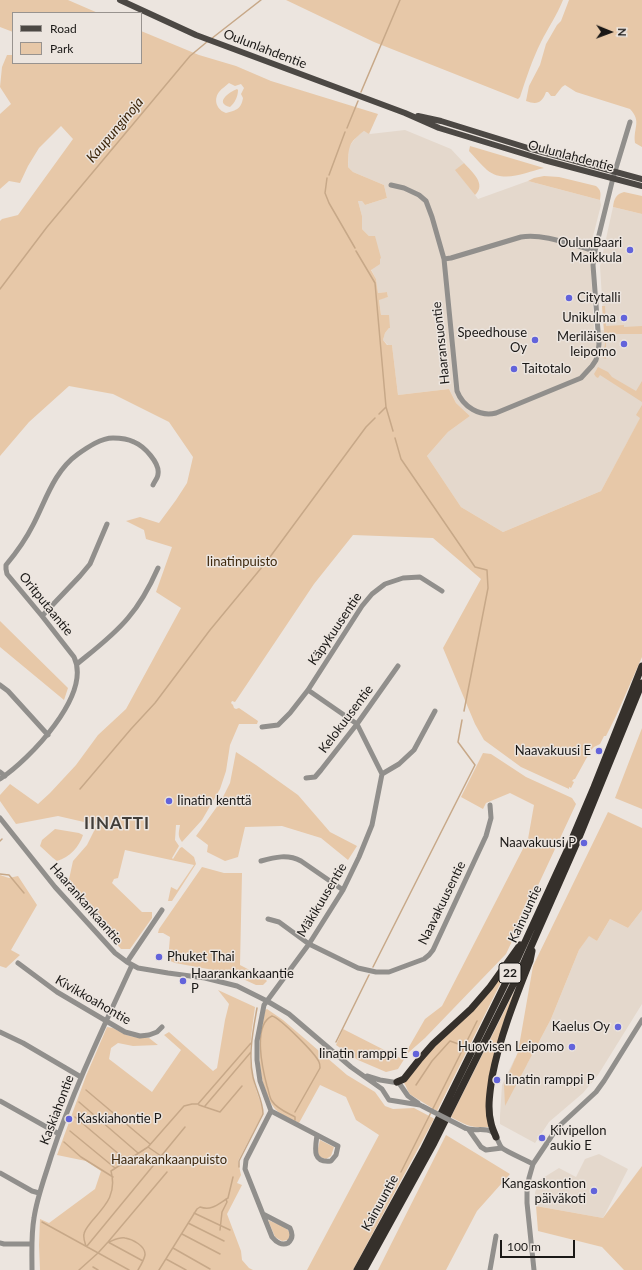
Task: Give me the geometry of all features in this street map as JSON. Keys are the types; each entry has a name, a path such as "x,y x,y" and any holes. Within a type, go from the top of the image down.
{"highway":[{"name":"Kainuuntie","path":"364,1270 434,1143 522,968 534,930 642,666"},
{"name":"Kainuuntie","path":"357,1270 423,1150 534,930 586,820 642,683"},
{"path":"394,1082 404,1079 433,1044 471,1009 534,930"},
{"path":"496,1137 491,1124 489,1108 496,1060 506,1022 530,961 534,930"}],"main road":[{"name":"Oulunlahdentie","path":"120,0 196,35 405,113 439,128 498,147 642,186"},
{"name":"Oulunlahdentie","path":"405,113 441,121 528,148 642,179"}],"street":[{"name":"Haaransuontie","path":"391,185 413,191 426,201 444,259 457,392 463,402 477,413 491,414 582,378 592,366 598,352 599,344 593,265 595,252 614,171 630,122"},
{"path":"444,259 521,237 532,236 554,240 595,252"},
{"name":"Oritputaantie","path":"77,664 74,657 7,574 6,565 33,526 52,484 60,471 74,457 96,442 112,438 126,439 135,442 144,448 156,463 158,474 153,485"},
{"path":"42,616 90,564 107,524"},
{"path":"0,772 2,778 30,755 48,735 63,714 73,692 77,677 77,664 111,636 128,618 149,589 158,568"},
{"name":"Käpykuusentie","path":"262,727 278,725 290,713 308,690 318,672 362,606 372,594 385,584 403,578 420,577 442,591"},
{"name":"Kelokuusentie","path":"306,778 315,777 357,724 398,666"},
{"path":"0,685 8,691 48,735"},
{"path":"308,690 357,724 382,774 399,764 414,750 435,711"},
{"name":"Mäkikuusentie","path":"267,1000 309,944 343,890 372,826 382,774"},
{"name":"Naavakuusentie","path":"268,919 279,922 309,944 358,968 376,972 389,972 424,959 433,950 486,836 491,818 490,805"},
{"name":"Haarankankaantie","path":"0,818 55,887 103,942 127,962 150,970 206,978 237,986 267,1000 289,1014 351,1067 378,1085 385,1092 387,1098 391,1101 421,1105"},
{"path":"0,826 10,831"},
{"path":"261,861 274,857 294,857 301,860 343,890"},
{"path":"127,962 162,910"},
{"name":"Kivikkoahontie","path":"18,963 46,985 125,1032 140,1036 152,1035 162,1027"},
{"name":"Kaskiahontie","path":"32,1270 34,1218 39,1193 59,1134 81,1077 132,965"},
{"path":"267,1000 264,1005 257,1041 256,1060 260,1081 271,1111 317,1135 338,1146 336,1155 331,1161 321,1161 316,1155 315,1146 317,1135"},
{"path":"534,1270 527,1203 529,1178 533,1164 557,1128 596,1092 642,1020"},
{"path":"0,1032 23,1043 81,1077"},
{"name":"Haarankankaantie","path":"361,1073 380,1080 394,1082 402,1086 408,1096 421,1105 467,1129 481,1147 486,1150 492,1150"},
{"path":"385,1092 386,1088 394,1082"},
{"path":"0,1101 59,1134"},
{"path":"263,1214 290,1228 292,1231 292,1237 288,1243 281,1244 274,1239 263,1214 245,1169 246,1160 271,1111"},
{"name":"Haarankankaantie","path":"467,1129 492,1131 496,1137"},
{"path":"496,1137 502,1148 533,1164"},
{"path":"492,1150 497,1144 496,1137"},
{"path":"492,1150 502,1148"},
{"path":"0,1173 32,1191 39,1193"},
{"path":"490,1270 496,1236"},
{"path":"0,1243 32,1244"}],"shaded area":[{"path":"405,130 451,149 464,163 456,170 478,199 528,181 600,200 601,205 590,248 594,331 604,330 600,266 613,207 642,214 642,415 601,491 503,532 461,507 427,456 448,432 470,416 456,403 449,389 398,395 392,345 388,345 383,340 385,333 389,328 389,315 381,315 379,299 388,297 387,292 378,293 376,279 371,269 369,236 362,229 362,216 358,201 362,201 365,205 387,198 384,185 353,172 348,167 349,147 357,136 364,131 370,134"},
{"path":"642,910 642,1004 598,1075 583,1093 549,1122 535,1143 500,1124 502,1085 515,1058 527,1064 551,1019 579,950 589,935 597,941 610,919 628,928"},
{"name":"Kangaskontion päiväkoti","path":"599,1154 628,1169 603,1218 536,1206 535,1193 538,1181 559,1168 576,1177 585,1159"}],"green space":[{"path":"0,0 68,0 96,12 12,12 12,32 0,27"},
{"path":"286,0 563,0 538,49 518,99 374,42"},
{"path":"569,0 642,0 642,147 635,143 636,118 630,109 576,92 565,85 555,96 551,96 548,92 546,92 543,99 539,102 533,103 526,101 529,86 540,65 546,44 561,21"},
{"name":"Iinatinpuisto","path":"142,31 199,55 236,66 271,81 378,114 369,134 364,131 354,139 350,146 348,167 353,172 384,185 387,198 365,205 362,201 358,201 362,216 362,229 369,236 375,236 381,258 380,264 371,270 376,279 378,293 387,292 388,297 379,300 381,315 389,315 390,328 385,333 383,340 387,345 392,345 398,395 449,389 456,403 470,416 448,432 427,456 461,507 503,532 601,491 640,418 636,415 642,405 642,657 606,736 604,736 600,744 591,750 575,779 572,781 574,782 571,788 569,787 569,789 521,767 484,740 475,724 443,648 481,579 433,538 353,535 314,584 235,702 232,701 231,703 234,708 239,708 258,721 257,724 239,724 230,745 226,771 220,789 202,820 182,842 179,836 180,825 176,825 175,840 179,846 172,858 173,859 182,847 194,857 196,864 172,901 168,901 171,887 177,890 194,865 125,850 118,878 114,879 112,883 142,912 152,912 152,918 130,949 121,949 91,915 68,884 73,861 87,845 97,825 58,816 16,824 0,801 0,795 10,784 38,804 50,793 76,765 98,735 126,709 181,608 156,592 172,547 146,539 144,530 126,521 140,517 159,523 187,483 193,457 169,422 113,394 69,386 29,422 0,456 0,221 2,219 18,215 73,139 61,126 39,148 20,183 9,181 0,189 0,114 11,104 0,87 2,67 7,55 12,55 12,64 142,64","holes":["229,83 235,86 241,84 244,88 241,94 243,98 240,107 226,113 220,110 216,101 217,95 220,91"]},
{"path":"237,89 236,99 233,104 230,107 225,105 223,103 224,98"},
{"path":"470,146 544,168 508,177 494,174 484,168 469,151"},
{"path":"464,163 479,182 478,191 475,195 455,170"},
{"path":"544,176 559,177 596,186 600,192 600,200 528,181"},
{"path":"624,192 642,196 642,214 613,207 616,197"},
{"path":"602,306 605,306 606,326 642,326 642,334 606,334 606,359 602,357 605,344"},
{"path":"598,367 636,391 642,381 642,402 600,375 598,378 596,377 594,374"},
{"path":"0,621 68,688 64,700 0,647"},
{"path":"642,728 642,809 615,798"},
{"path":"236,752 298,795 330,832 357,846 348,860 321,838 282,826 245,827 238,857 225,861 207,852 208,845 196,836 221,801 230,783"},
{"path":"483,753 491,754 526,777 572,798 576,804 506,954 425,1038 408,1053 398,1069 386,1072 358,1060 336,1045 343,1029 402,1059 425,1019 442,1006 528,839 534,805 510,793 486,803 483,809 461,797"},
{"path":"608,812 642,828 642,910 628,928 610,919 597,941 589,936 579,950 551,1019 505,1106 504,1085 518,1052 533,966"},
{"path":"55,829 83,835 79,844 73,851 66,857 57,861 40,846 42,840"},
{"path":"202,867 224,873 242,873 240,965 263,977 267,981 263,985 256,985 230,973 175,963 168,960 170,937 163,933 158,933 159,929"},
{"path":"0,875 9,878 18,876 37,905 11,950 20,955 6,968 0,966"},
{"path":"511,962 437,1111 411,1095 403,1082 420,1061"},
{"name":"Haarakankaanpuisto","path":"218,990 255,1007 250,1060 254,1082 263,1113 238,1161 241,1175 237,1183 242,1185 227,1214 241,1251 242,1260 249,1268 253,1270 40,1270 40,1219 49,1223 95,1189 101,1171 86,1161 57,1155 86,1076 107,1027 113,1028 133,1037 149,1038 158,1045 133,1046 118,1043 111,1048 109,1059 152,1092 181,1050 164,1035 169,1032 213,1071 217,1068 229,1004"},
{"path":"515,990 493,1058 490,1127 469,1126 451,1117"},
{"path":"267,1009 283,1020 347,1075 375,1092 385,1106 393,1109 414,1108 434,1119 353,1270 307,1270 379,1135 356,1120 346,1097 320,1085 299,1123 275,1109 267,1094 260,1069 260,1040 265,1010"},
{"path":"446,1135 510,1174 477,1211 446,1270 378,1270"},
{"path":"320,1140 334,1147 331,1156 326,1159 320,1157 317,1153"},
{"path":"642,1166 642,1270 624,1270 602,1247 538,1231 536,1206 603,1218"},
{"path":"268,1220 289,1231 291,1234 288,1240 282,1241 275,1237"}],"waterway":[{"name":"Kaupunginoja","path":"211,39 261,0"},
{"path":"361,92 400,0"},
{"name":"Kaupunginoja","path":"0,289 47,227 190,56 208,41"},
{"path":"347,128 358,101"},
{"path":"329,175 345,132"},
{"path":"327,178 325,193 329,203 355,248"},
{"path":"356,251 375,283 386,407 379,414"},
{"path":"386,407 393,431"},
{"path":"80,789 155,703 210,630 267,561 366,427 375,418"},
{"path":"395,438 401,459 475,567 487,570 488,588 464,711"},
{"path":"373,967 475,765 458,742 462,720"},
{"path":"0,874 9,875 24,893"},
{"path":"336,1042 369,975"},
{"path":"239,1167 239,1161 263,1114 262,1105 253,1077 251,1060 257,1008"},
{"path":"295,1112 320,1068 320,1064 311,1051 297,1036 272,1016 266,1021 262,1029 261,1038 260,1049 265,1079 274,1104 295,1117 295,1120"},
{"path":"401,1172 477,1021"},
{"path":"416,1085 432,1061 450,1041 464,1046"},
{"path":"86,1246 84,1240 85,1230 109,1199 113,1186 111,1171 148,1147 184,1106 198,1104 251,1043"},
{"path":"205,1106 251,1052"},
{"path":"199,1105 220,1112 242,1086"},
{"path":"86,1090 150,1144"},
{"path":"79,1102 138,1153"},
{"path":"75,1117 127,1161"},
{"path":"87,1246 185,1127"},
{"path":"70,1131 115,1168"},
{"path":"64,1142 81,1157 113,1177"},
{"path":"148,1147 161,1156"},
{"path":"79,1270 108,1242 167,1172"},
{"path":"159,1270 197,1209 200,1207 208,1208 218,1205 228,1198 233,1177"},
{"path":"220,1230 222,1212 227,1202 226,1199"},
{"path":"194,1213 230,1230"},
{"path":"42,1222 129,1270"},
{"path":"188,1223 224,1241"},
{"path":"182,1234 220,1254"},
{"path":"109,1242 119,1238 125,1238 135,1241 141,1246 145,1252 145,1255 138,1270"},
{"path":"108,1242 143,1261"},
{"path":"173,1248 210,1269"},
{"path":"166,1259 186,1270"},
{"path":"93,1267 98,1270"}],"place":[{"name":"OulunBaari Maikkula","path":"630,250"},
{"name":"Citytalli","path":"569,298"},
{"name":"Unikulma","path":"624,318"},
{"name":"Speedhouse Oy","path":"535,340"},
{"name":"Meriläisen leipomo","path":"624,344"},
{"name":"Taitotalo","path":"514,369"},
{"name":"Naavakuusi E","path":"599,751"},
{"name":"Iinatin kenttä","path":"169,801"},
{"name":"Naavakuusi P","path":"584,843"},
{"name":"Phuket Thai","path":"159,957"},
{"name":"Haarankankaantie P","path":"183,981"},
{"name":"Kaelus Oy","path":"618,1027"},
{"name":"Huovisen Leipomo","path":"572,1047"},
{"name":"Iinatin ramppi E","path":"416,1054"},
{"name":"Iinatin ramppi P","path":"497,1080"},
{"name":"Kaskiahontie P","path":"69,1119"},
{"name":"Kivipellon aukio E","path":"542,1138"},
{"name":"Kangaskontion päiväkoti","path":"594,1191"}],"district":[{"name":"IINATTI","path":"117,824"}]}
